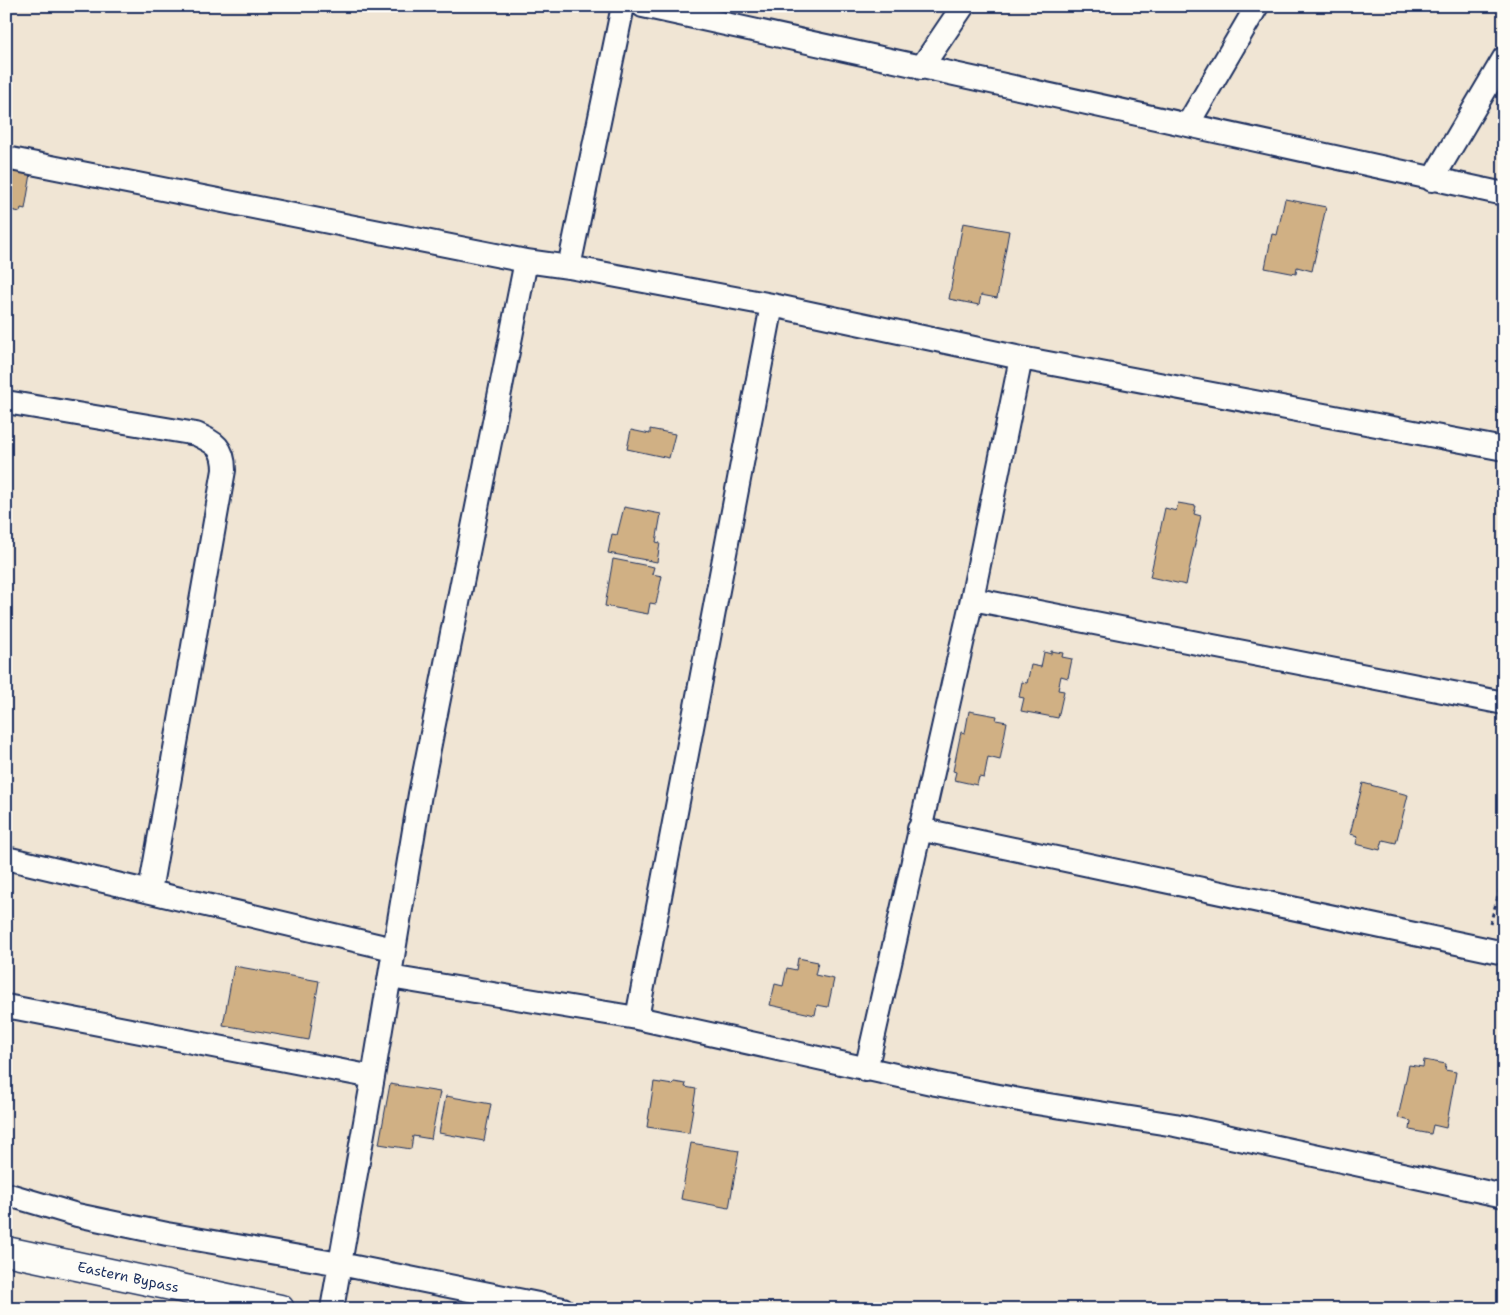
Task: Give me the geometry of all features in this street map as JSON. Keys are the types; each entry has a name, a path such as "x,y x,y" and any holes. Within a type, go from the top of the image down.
{"main road":[{"name":"Eastern Bypass","path":"6,1251 280,1309"}],"street":[{"path":"569,267 623,6"},
{"path":"643,6 921,68 1188,124 1432,180 1504,194"},
{"path":"921,68 963,6"},
{"path":"1188,124 1257,6"},
{"path":"1432,180 1504,58"},
{"path":"6,158 526,261 569,267 772,306 1021,358 1504,449"},
{"path":"332,1309 420,794 526,261"},
{"path":"637,1018 772,306"},
{"path":"866,1070 972,598 1021,358"},
{"path":"7,406 196,434 212,441 221,450 224,459 222,480 150,891"},
{"path":"972,598 1504,703"},
{"path":"919,828 1493,951"},
{"path":"6,858 393,949"},
{"path":"390,977 637,1018 866,1070 1030,1102 1175,1125 1504,1196"},
{"path":"6,1006 373,1077"},
{"path":"6,1194 86,1217 167,1234 340,1264 563,1309"}],"path":[{"path":"1493,951 1504,876"}],"building":[{"path":"6,163 32,168 25,209 21,208 20,212 6,209"},
{"path":"1285,199 1326,207 1312,271 1297,267 1296,274 1265,268 1272,234 1277,235"},
{"path":"963,223 1009,231 997,298 981,295 979,305 949,299"},
{"path":"650,429 675,434 669,458 627,449 631,430 650,434"},
{"path":"1178,503 1196,506 1194,514 1201,516 1186,585 1150,577 1165,508 1176,511"},
{"path":"624,507 661,514 656,542 660,543 657,562 608,553 612,534 617,535"},
{"path":"613,559 654,567 652,574 662,576 656,604 650,603 648,614 605,606"},
{"path":"1051,651 1063,653 1062,657 1072,659 1068,678 1061,676 1058,690 1064,691 1058,718 1021,711 1024,698 1019,697 1022,682 1027,683 1031,665 1041,667 1044,652 1051,654"},
{"path":"969,711 997,716 996,720 1007,722 1000,760 988,757 984,778 979,777 977,785 954,780 956,772 953,771 961,732 965,733"},
{"path":"1363,783 1408,795 1396,843 1383,840 1380,850 1356,844 1358,836 1350,834"},
{"path":"798,958 818,962 815,975 834,979 828,1007 817,1005 815,1015 770,1005 775,984 783,986 787,968 796,970"},
{"path":"234,966 319,981 309,1040 223,1025"},
{"path":"1424,1060 1446,1064 1445,1070 1456,1072 1446,1128 1433,1125 1431,1134 1410,1130 1411,1121 1398,1118 1409,1065 1423,1067"},
{"path":"654,1082 673,1085 674,1082 686,1084 685,1087 696,1089 689,1133 647,1127"},
{"path":"390,1084 440,1092 431,1139 413,1136 411,1149 379,1144"},
{"path":"446,1096 491,1104 484,1141 439,1133"},
{"path":"691,1143 739,1151 729,1208 681,1199"}]}
